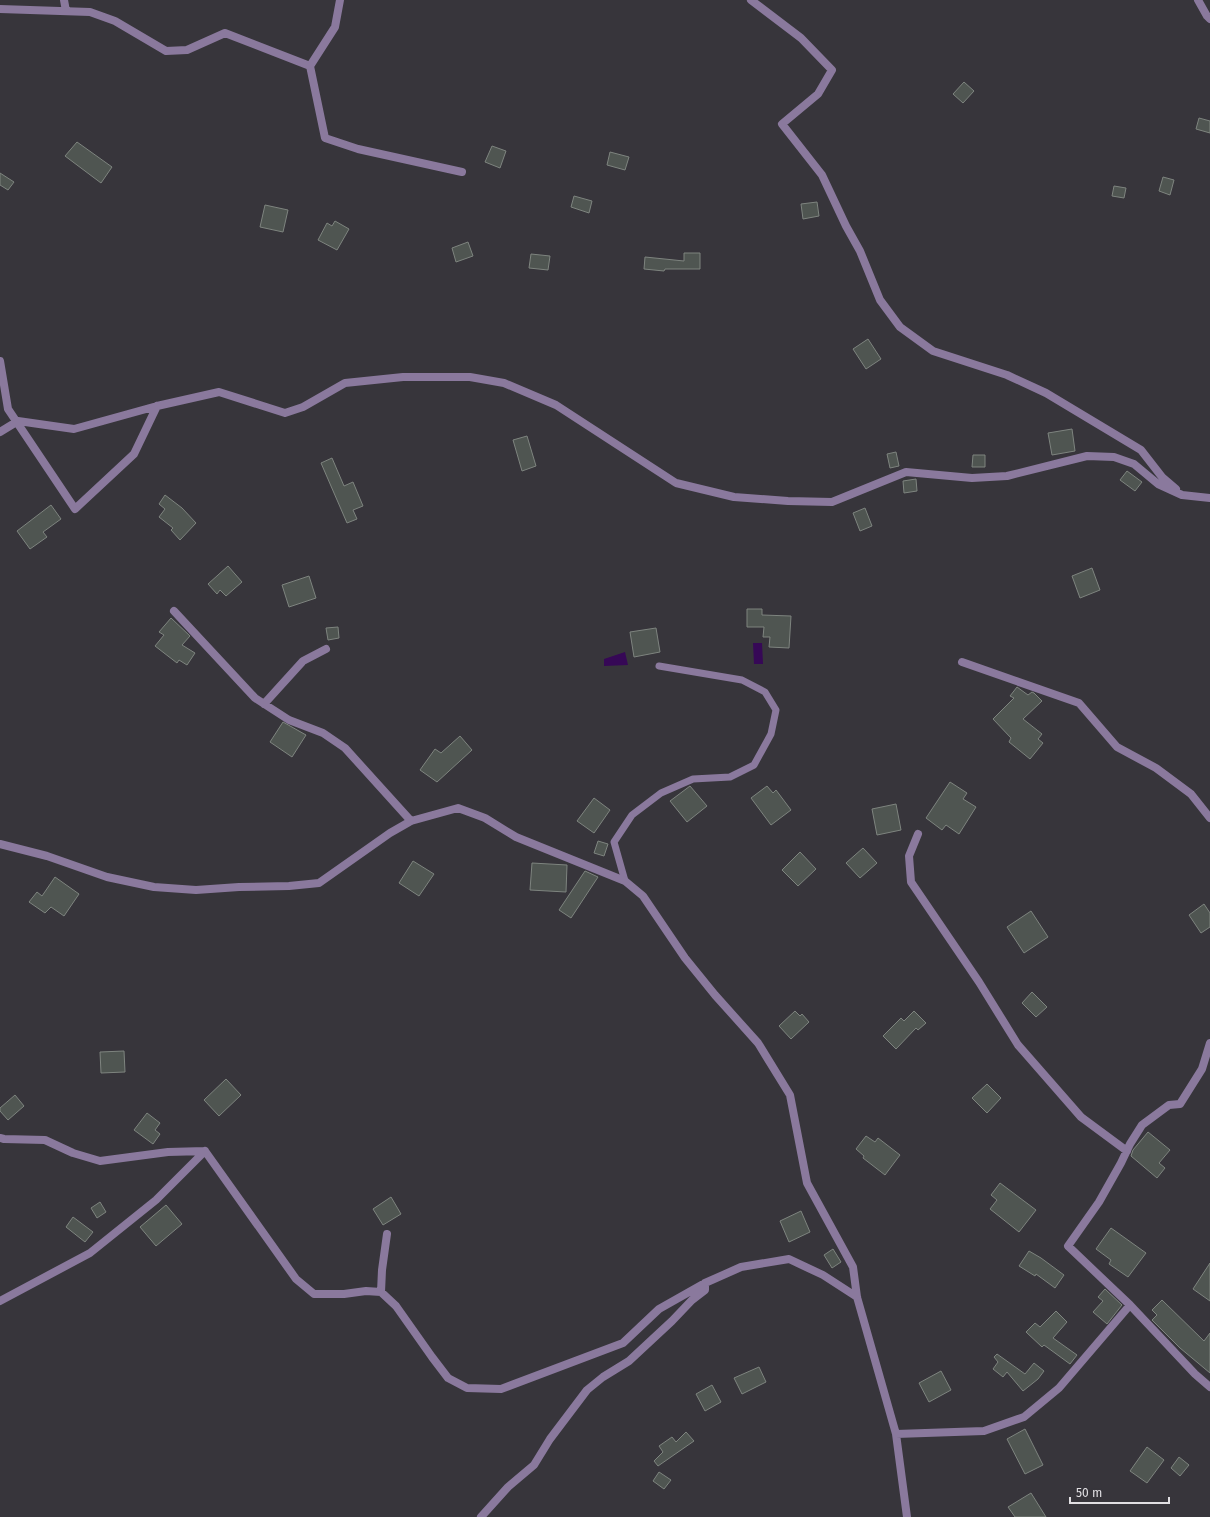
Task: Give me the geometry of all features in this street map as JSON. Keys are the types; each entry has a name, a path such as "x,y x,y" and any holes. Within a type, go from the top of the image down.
{"street":[{"path":"64,0 66,11"},
{"path":"340,0 335,27 310,66 326,138 358,149 462,172"},
{"path":"751,0 801,38 832,70 818,94 782,124 822,175 846,226 860,251 880,300 900,327 933,351 1006,375 1046,393 1141,450 1162,477 1182,495"},
{"path":"1198,0 1210,19"},
{"path":"0,9 90,12 115,21 166,51 187,50 225,33 310,66"},
{"path":"0,360 8,409 18,421 75,509 134,454 157,406"},
{"path":"0,432 18,421 74,429 157,406 219,392 285,413 303,407 344,383 403,377 470,377 504,383 556,405 676,483 734,497 788,501 832,502 906,472 972,478 1007,476 1087,456 1114,457 1134,464 1158,484 1182,495 1210,498"},
{"path":"174,611 255,698 289,720 323,733 345,748 412,821"},
{"path":"264,704 303,661 326,649"},
{"path":"962,662 1079,703 1117,747 1156,768 1191,794 1210,818"},
{"path":"0,844 47,856 107,877 154,887 196,890 289,886 319,883 390,833 412,821 458,808 485,818 516,837 625,881 643,896 685,958 715,995 758,1043 790,1095 807,1183 853,1267 857,1296 896,1434 907,1517"},
{"path":"918,834 909,856 911,882 975,976 1018,1045 1081,1117 1127,1151"},
{"path":"1210,1044 1202,1069 1180,1104 1169,1105 1142,1125 1099,1202 1068,1246 1130,1305 1195,1374 1210,1387"},
{"path":"0,1138 45,1140 73,1153 100,1162 168,1152 205,1151"},
{"path":"205,1151 296,1279 314,1294 344,1294 366,1291 381,1292 396,1306 448,1378 467,1388 501,1389 623,1343 659,1308 705,1283 741,1267 789,1259 823,1275 857,1296"},
{"path":"0,1301 90,1252 156,1200 205,1151"},
{"path":"381,1292 382,1270 387,1234"},
{"path":"481,1517 508,1487 534,1466 550,1439 587,1390 629,1361 692,1300 706,1290 705,1283"},
{"path":"896,1434 984,1431 1024,1416 1058,1388 1130,1305"}],"lane":[{"path":"625,881 614,842 632,815 661,792 692,779 730,778 754,765 771,734 776,710 765,692 742,680 659,666"}],"shaded area":[{"path":"753,643 762,643 763,664 754,664"},
{"path":"625,652 628,665 604,666 604,659"}],"building":[{"path":"964,82 974,91 963,103 953,94"},
{"path":"1199,118 1210,121 1210,133 1196,129"},
{"path":"77,142 112,167 101,183 65,156"},
{"path":"492,146 506,151 500,168 485,162"},
{"path":"610,152 629,157 625,170 607,165"},
{"path":"0,173 14,182 8,190 0,185"},
{"path":"1163,177 1174,180 1170,195 1159,191"},
{"path":"1114,186 1126,188 1124,198 1112,196"},
{"path":"574,196 592,201 589,213 571,207"},
{"path":"817,202 819,216 803,219 801,204"},
{"path":"265,205 288,210 283,232 260,227"},
{"path":"335,221 349,229 337,250 318,240 327,223 332,226"},
{"path":"468,242 473,256 456,262 452,248"},
{"path":"684,253 700,253 700,269 665,269 664,271 644,269 645,257 684,261"},
{"path":"531,254 550,256 548,270 529,268"},
{"path":"868,339 881,359 866,369 853,349"},
{"path":"1072,429 1075,451 1052,455 1048,433"},
{"path":"527,436 536,466 522,471 513,440"},
{"path":"896,452 899,466 890,468 887,454"},
{"path":"973,455 985,455 985,467 972,467"},
{"path":"332,458 344,486 353,482 363,506 353,510 357,519 347,523 321,463"},
{"path":"1127,471 1142,482 1135,491 1120,480"},
{"path":"916,479 917,491 904,493 903,481"},
{"path":"165,495 182,508 196,523 180,540 171,530 173,528 159,517 165,509 159,504"},
{"path":"51,505 61,519 43,532 47,537 30,549 17,531"},
{"path":"865,508 872,526 860,531 853,513"},
{"path":"228,566 242,582 226,596 220,590 217,594 208,584"},
{"path":"1092,568 1100,590 1080,598 1072,576"},
{"path":"309,576 316,598 289,607 282,585"},
{"path":"747,609 762,609 762,615 791,616 789,648 769,647 770,637 763,637 764,627 747,627"},
{"path":"171,618 190,636 182,645 195,653 187,665 179,660 177,663 155,646 164,635 159,632"},
{"path":"338,627 339,638 328,640 326,628"},
{"path":"656,628 660,652 634,657 630,632"},
{"path":"1017,687 1028,695 1032,692 1034,693 1042,701 1023,719 1042,734 1038,739 1043,743 1030,759 1009,742 1011,738 993,719 1014,698 1010,696"},
{"path":"283,722 306,735 292,757 270,742"},
{"path":"460,736 472,750 437,782 420,770 435,749 441,753"},
{"path":"950,782 967,793 963,799 976,807 959,834 946,825 942,830 926,818"},
{"path":"690,786 707,806 687,822 670,801"},
{"path":"767,786 773,793 776,790 791,810 771,825 751,798"},
{"path":"594,798 610,810 594,833 577,821"},
{"path":"896,804 901,830 877,835 872,809"},
{"path":"598,841 608,844 604,856 594,853"},
{"path":"863,848 877,863 860,878 846,863"},
{"path":"800,852 816,869 798,886 782,870"},
{"path":"413,861 434,874 419,896 399,883"},
{"path":"532,863 567,865 566,892 530,890"},
{"path":"585,871 598,877 571,918 559,910"},
{"path":"55,877 79,894 64,916 51,907 45,913 29,902 37,892 42,896"},
{"path":"1204,904 1210,913 1210,927 1201,933 1189,915"},
{"path":"1031,911 1048,937 1024,953 1007,927"},
{"path":"1032,992 1047,1007 1036,1017 1022,1003"},
{"path":"795,1011 800,1016 802,1014 809,1022 791,1039 779,1026"},
{"path":"914,1011 926,1023 918,1030 916,1028 896,1049 883,1036 901,1018 904,1021"},
{"path":"124,1051 125,1072 101,1073 100,1052"},
{"path":"226,1079 241,1095 219,1116 204,1100"},
{"path":"987,1084 1001,1098 987,1113 972,1098"},
{"path":"15,1095 24,1106 8,1120 0,1111 0,1108"},
{"path":"147,1113 160,1123 155,1130 160,1134 153,1144 134,1130"},
{"path":"1148,1132 1170,1150 1159,1163 1165,1168 1157,1178 1131,1156 1133,1150"},
{"path":"866,1136 875,1142 878,1138 900,1155 885,1175 863,1158 864,1156 856,1149"},
{"path":"1000,1183 1036,1210 1019,1232 990,1209 997,1200 991,1195"},
{"path":"391,1197 401,1214 383,1225 373,1209"},
{"path":"100,1202 106,1212 97,1218 91,1208"},
{"path":"166,1205 182,1224 156,1246 140,1227"},
{"path":"801,1211 810,1232 789,1242 780,1221"},
{"path":"73,1217 93,1232 85,1242 66,1227"},
{"path":"1111,1228 1146,1253 1128,1277 1109,1264 1111,1260 1096,1249"},
{"path":"833,1249 841,1262 832,1268 824,1255"},
{"path":"1029,1251 1064,1275 1055,1288 1036,1274 1035,1276 1019,1266"},
{"path":"1210,1263 1210,1301 1193,1289"},
{"path":"1105,1289 1122,1305 1107,1324 1093,1312 1103,1301 1098,1297"},
{"path":"1162,1300 1204,1341 1210,1333 1210,1373 1180,1348 1152,1320 1157,1315 1152,1310"},
{"path":"1056,1311 1067,1322 1053,1338 1077,1355 1070,1364 1044,1345 1042,1347 1026,1332 1035,1323 1040,1327"},
{"path":"997,1354 1025,1374 1034,1363 1044,1371 1038,1379 1023,1391 1007,1372 1003,1377 993,1369 998,1362 994,1357"},
{"path":"759,1367 766,1382 742,1394 734,1378"},
{"path":"941,1371 951,1390 929,1402 919,1383"},
{"path":"712,1385 721,1402 705,1411 696,1394"},
{"path":"1025,1429 1043,1465 1025,1474 1007,1439"},
{"path":"686,1432 694,1441 658,1466 654,1461 663,1452 659,1446 672,1437 676,1442"},
{"path":"1147,1447 1164,1460 1147,1483 1130,1471"},
{"path":"1179,1457 1189,1465 1180,1476 1171,1468"},
{"path":"659,1472 671,1480 664,1489 653,1481"},
{"path":"1031,1493 1046,1517 1015,1517 1008,1507"}]}
